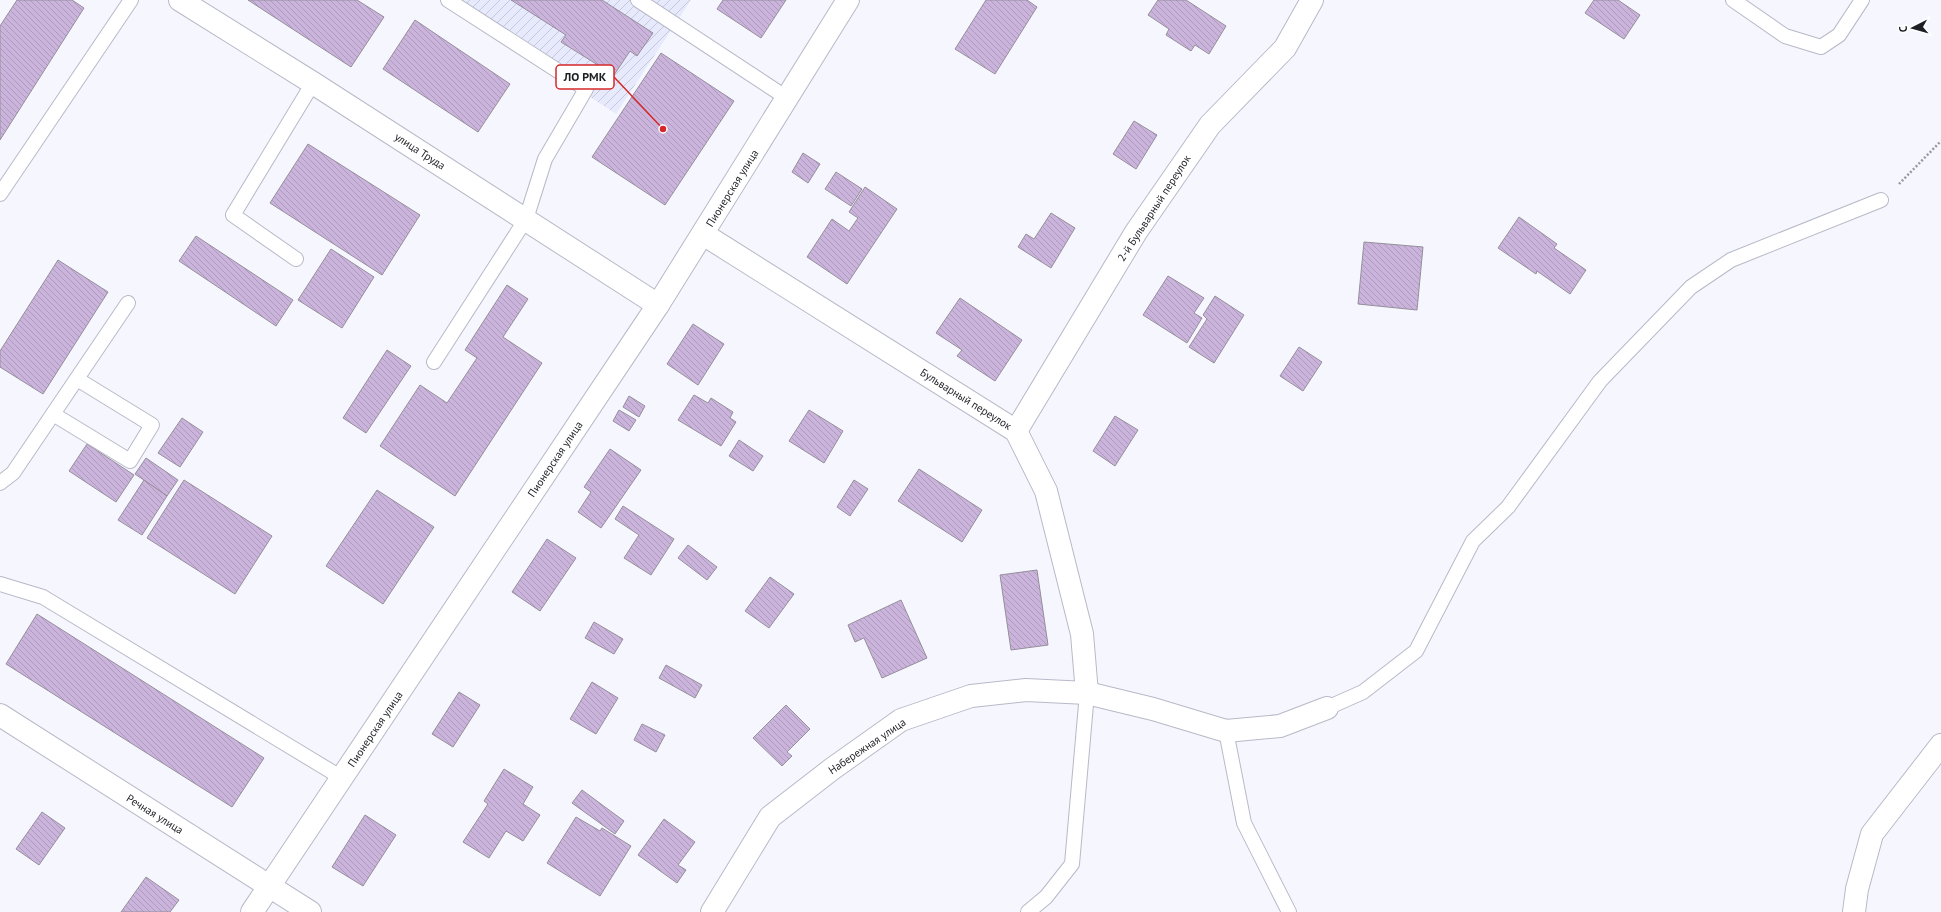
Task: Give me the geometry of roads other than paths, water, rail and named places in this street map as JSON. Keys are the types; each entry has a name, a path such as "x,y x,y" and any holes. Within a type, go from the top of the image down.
{"street":[{"name":"улица Труда","path":"180,0 313,83 658,305"},
{"name":"Пионерская улица","path":"252,912 658,305 848,0"},
{"name":"2-й Бульварный переулок","path":"1016,431 1136,232 1210,124 1285,48 1312,0"},
{"name":"Бульварный переулок","path":"703,234 1016,431 1046,491 1082,634 1087,693"},
{"name":"Набережная улица","path":"712,912 770,817 832,769 901,720 971,696 1026,690 1087,693 1152,709 1226,731"},
{"path":"1226,731 1280,726 1328,708"},
{"name":"Речная улица","path":"0,715 310,912"},
{"path":"1854,912 1856,889 1872,834 1941,745"}],"lane":[{"path":"0,194 132,0"},
{"path":"434,362 526,220 546,159 586,89 448,0"},
{"path":"638,0 787,98"},
{"path":"1733,0 1785,36 1821,47 1839,35 1862,0"},
{"path":"296,259 233,215 313,83"},
{"path":"1328,708 1363,692 1416,651 1473,541 1508,506 1600,381 1691,287 1731,260 1881,200"},
{"path":"0,483 13,473 128,303"},
{"path":"53,414 130,461 152,425 77,379"},
{"path":"0,584 43,597 342,778"},
{"path":"1028,912 1046,897 1072,864 1087,693"},
{"path":"1226,731 1244,823 1289,912"}],"place":[{"name":"ЛО РМК","path":"663,129"}]}
